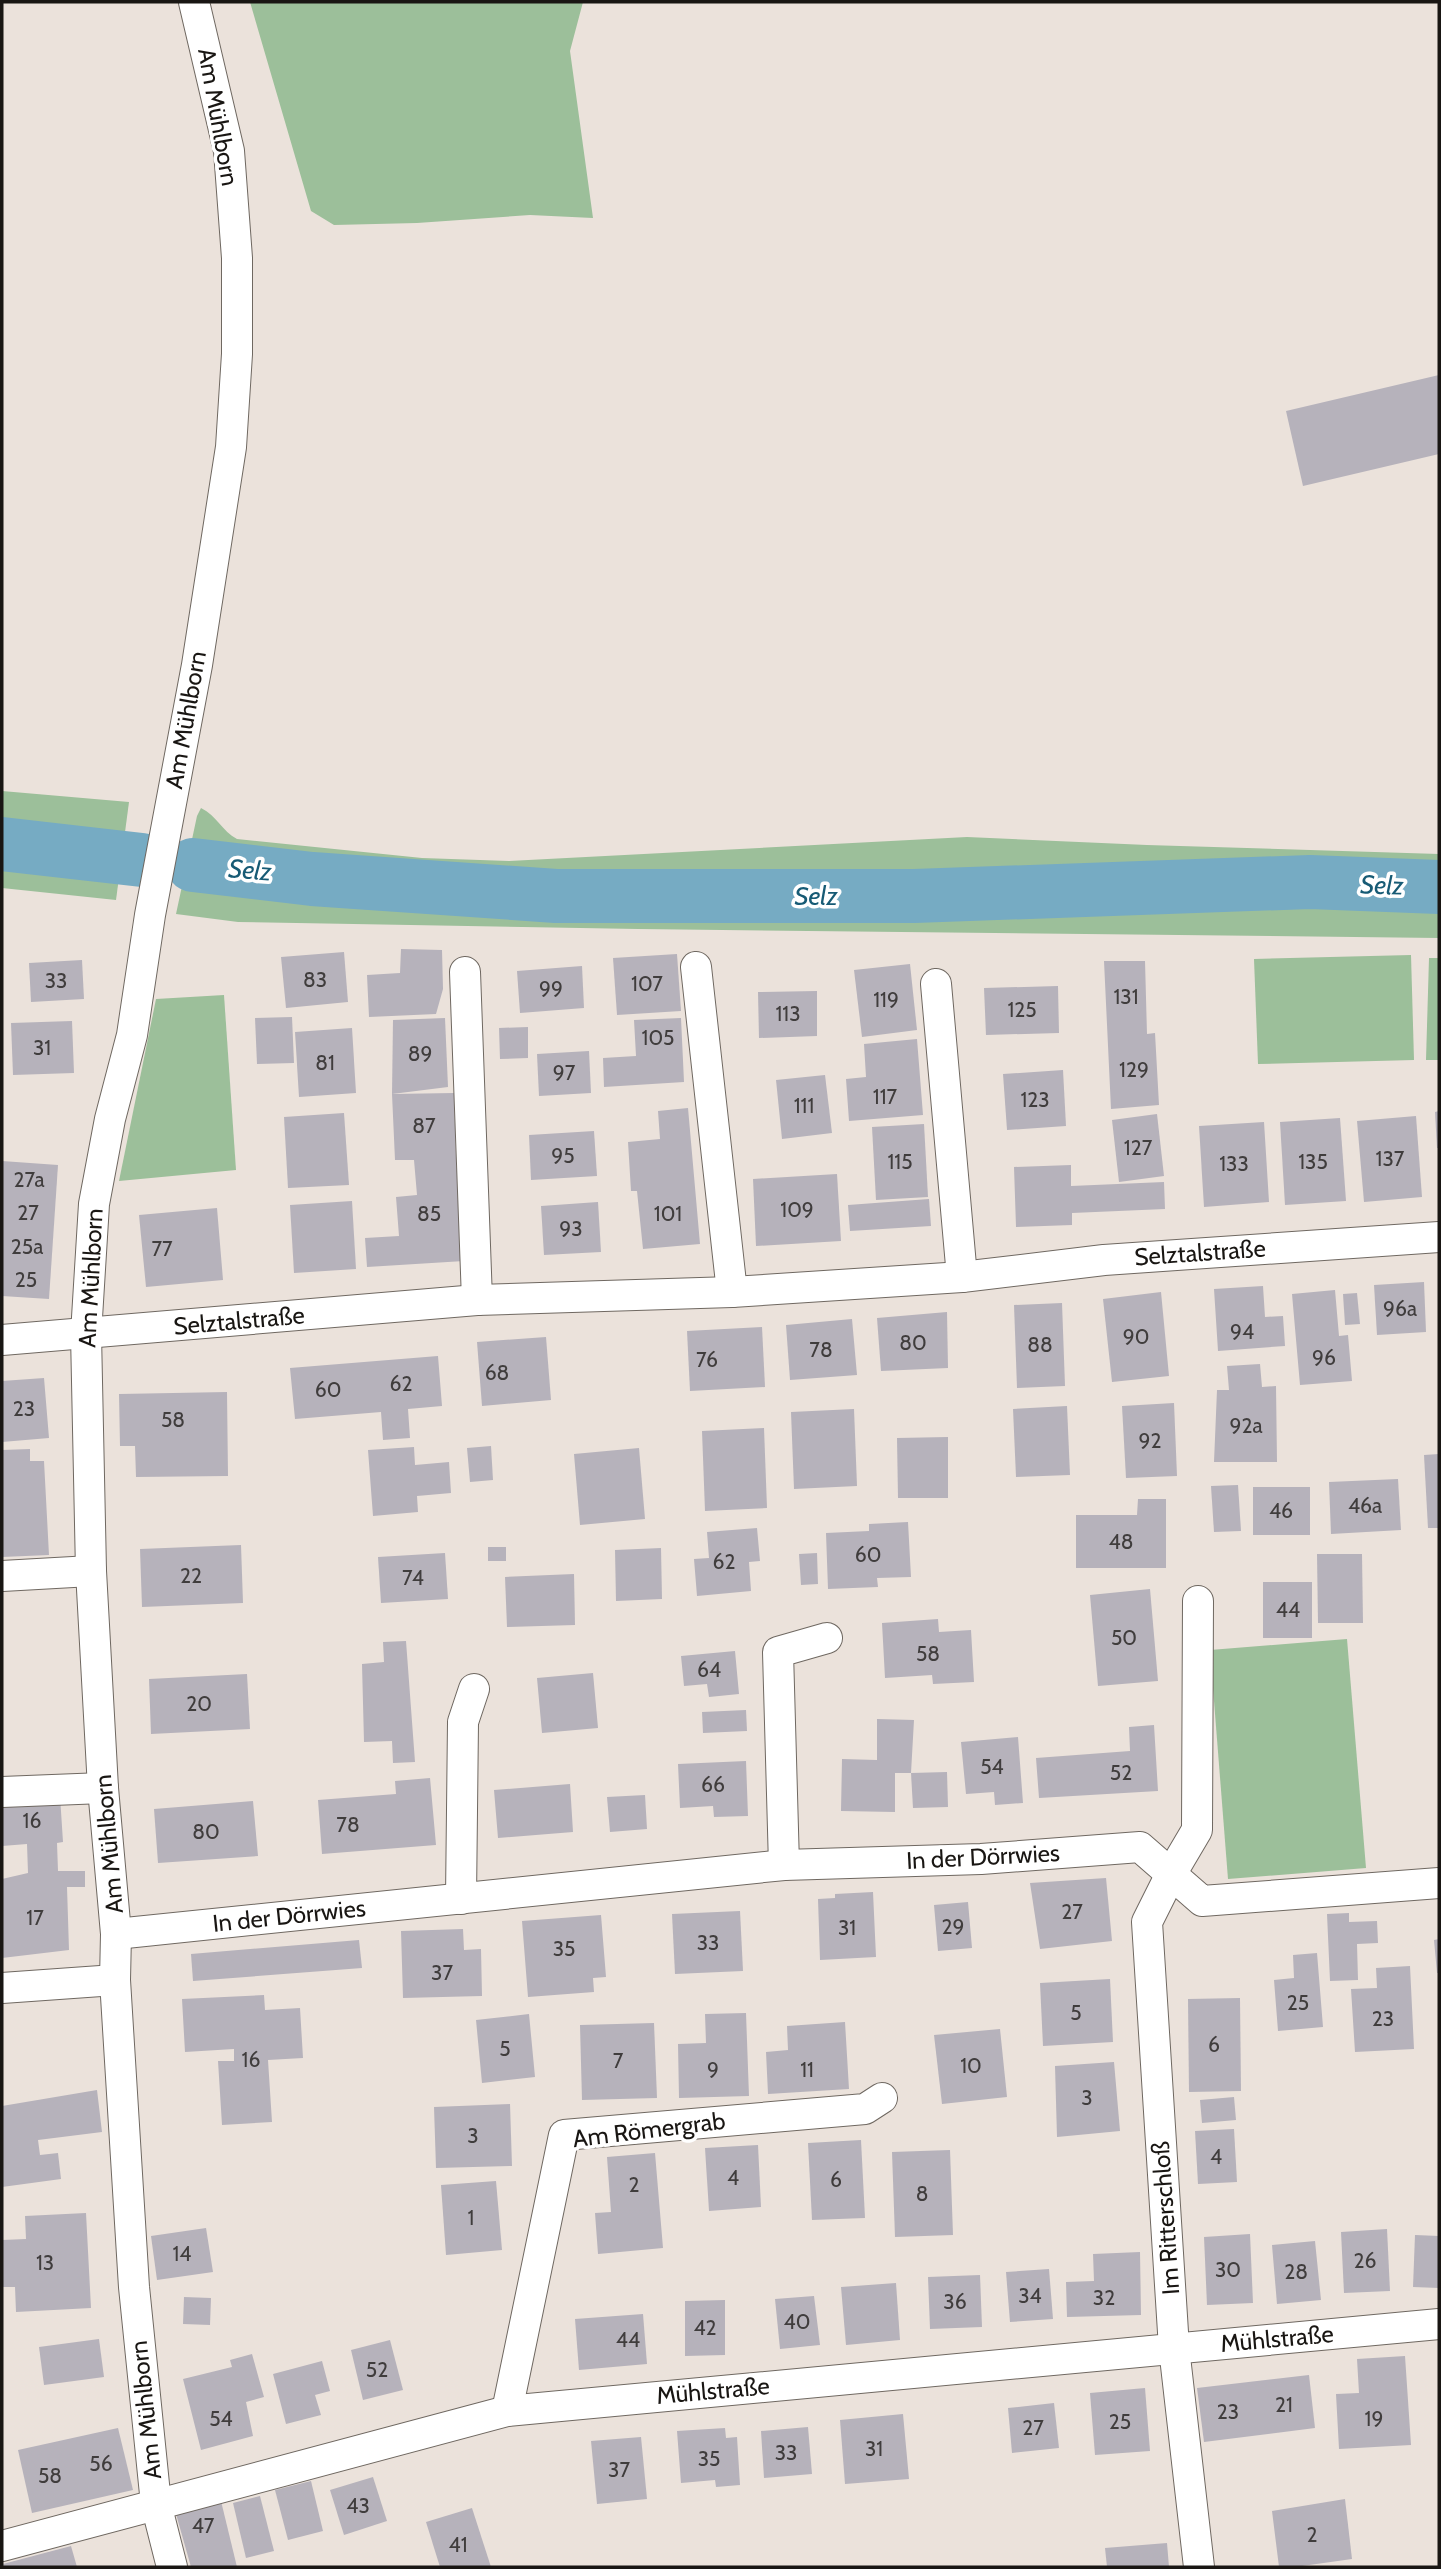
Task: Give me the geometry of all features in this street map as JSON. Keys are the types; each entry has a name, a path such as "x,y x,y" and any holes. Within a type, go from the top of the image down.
{"street":[{"name":"Am Mühlborn","path":"172,2567 156,2504 134,2287 115,1980 116,1934 103,1788 91,1571 86,1334 94,1204 110,1119 132,1035 197,665 231,447 237,355 237,258 229,151 194,2"},
{"path":"696,967 732,1292"},
{"path":"465,972 477,1300"},
{"path":"936,984 962,1278"},
{"name":"Selztalstraße","path":"2,1340 477,1300 732,1292 962,1278 1104,1260 1439,1237"},
{"path":"2,1576 91,1571"},
{"path":"1171,1874 1197,1830 1198,1601"},
{"path":"784,1865 778,1652 827,1638"},
{"path":"461,1899 463,1722 474,1689"},
{"path":"2,1792 103,1788"},
{"name":"In der Dörrwies","path":"116,1934 784,1865 982,1858 1140,1847 1202,1901 1439,1883"},
{"name":"Im Ritterschloß","path":"1171,1874 1147,1922 1174,2348 1199,2567"},
{"path":"2,1988 115,1980"},
{"name":"Am Römergrab","path":"507,2411 564,2135 865,2109 882,2098"},
{"name":"Mühlstraße","path":"2,2546 507,2411 1439,2324"}],"green space":[{"path":"250,2 583,2 570,51 593,218 530,215 417,223 334,225 311,211"},
{"path":"2,791 129,802 116,900 2,888"},
{"path":"201,808 237,839 422,858 509,861 967,837 1439,854 1439,938 238,922 176,914"},
{"path":"1411,955 1414,1060 1258,1064 1254,959"},
{"path":"1429,958 1439,958 1439,1060 1426,1060"},
{"path":"224,995 236,1170 119,1181 156,999"},
{"path":"1347,1639 1366,1868 1228,1879 1210,1650"}],"building":[{"path":"1439,375 1439,454 1303,486 1286,411"},
{"path":"401,949 442,950 443,989 436,1014 369,1017 367,975 400,973"},
{"path":"344,952 348,1002 286,1008 281,957"},
{"path":"677,954 681,1011 617,1015 613,958"},
{"path":"82,960 84,999 31,1002 29,963"},
{"path":"1104,961 1145,961 1147,1034 1155,1033 1159,1105 1111,1109"},
{"path":"910,964 917,1030 862,1037 854,970"},
{"path":"582,966 584,1008 520,1013 517,971"},
{"path":"1058,986 1059,1033 986,1035 984,988"},
{"path":"817,991 817,1036 759,1038 758,992"},
{"path":"292,1017 294,1063 257,1064 255,1018"},
{"path":"445,1018 448,1087 392,1094 393,1020"},
{"path":"681,1018 684,1082 604,1087 603,1058 636,1056 634,1020"},
{"path":"72,1021 74,1073 13,1075 11,1023"},
{"path":"528,1027 528,1058 500,1059 499,1028"},
{"path":"352,1028 356,1093 299,1097 295,1032"},
{"path":"917,1039 923,1115 849,1121 846,1079 866,1077 864,1044"},
{"path":"589,1051 591,1093 539,1096 537,1054"},
{"path":"1063,1070 1066,1126 1007,1130 1003,1074"},
{"path":"825,1075 832,1133 782,1139 776,1080"},
{"path":"454,1093 464,1261 367,1267 365,1238 399,1236 396,1197 417,1195 414,1160 395,1160 392,1094"},
{"path":"688,1108 700,1244 643,1249 637,1191 631,1191 628,1142 660,1139 658,1111"},
{"path":"1439,1111 1439,1148 1437,1148 1435,1112"},
{"path":"344,1113 349,1185 288,1188 284,1117"},
{"path":"1157,1114 1164,1176 1119,1182 1112,1120"},
{"path":"1416,1116 1422,1197 1364,1202 1357,1121"},
{"path":"1340,1118 1346,1201 1285,1205 1280,1122"},
{"path":"1264,1122 1269,1202 1204,1207 1199,1126"},
{"path":"924,1124 928,1197 876,1200 872,1127"},
{"path":"594,1131 597,1176 531,1180 529,1135"},
{"path":"2,1161 58,1165 49,1299 2,1296"},
{"path":"1071,1165 1071,1186 1164,1182 1165,1209 1072,1213 1072,1225 1016,1227 1014,1167"},
{"path":"837,1174 841,1241 756,1246 753,1179"},
{"path":"929,1199 931,1226 850,1231 848,1205"},
{"path":"352,1201 356,1269 294,1273 290,1205"},
{"path":"598,1202 601,1252 544,1255 541,1206"},
{"path":"217,1208 223,1280 146,1287 139,1215"},
{"path":"1424,1282 1426,1332 1377,1335 1374,1285"},
{"path":"1263,1286 1265,1317 1283,1316 1285,1346 1218,1351 1214,1289"},
{"path":"1335,1290 1339,1336 1348,1335 1352,1381 1300,1385 1292,1294"},
{"path":"1161,1292 1169,1376 1112,1382 1103,1299"},
{"path":"1357,1293 1360,1324 1345,1325 1343,1294"},
{"path":"1062,1303 1065,1386 1017,1388 1014,1305"},
{"path":"947,1312 948,1368 881,1371 877,1318"},
{"path":"852,1319 857,1375 790,1380 786,1325"},
{"path":"762,1327 765,1387 690,1391 687,1331"},
{"path":"546,1337 551,1400 482,1406 477,1342"},
{"path":"438,1356 442,1406 408,1409 410,1438 383,1440 381,1412 295,1419 290,1368"},
{"path":"1260,1364 1262,1387 1276,1386 1277,1462 1214,1462 1217,1390 1229,1390 1227,1366"},
{"path":"44,1378 49,1438 2,1442 2,1381"},
{"path":"227,1392 228,1476 136,1477 135,1446 120,1446 119,1394"},
{"path":"1174,1403 1177,1476 1126,1478 1122,1406"},
{"path":"1067,1406 1070,1475 1016,1477 1013,1409"},
{"path":"854,1409 857,1486 794,1489 791,1412"},
{"path":"764,1428 767,1508 705,1511 702,1431"},
{"path":"948,1437 948,1498 898,1498 897,1438"},
{"path":"491,1446 493,1480 470,1482 467,1448"},
{"path":"414,1447 415,1465 449,1462 451,1493 417,1496 418,1512 373,1516 368,1450"},
{"path":"639,1448 645,1519 580,1525 574,1454"},
{"path":"30,1449 30,1461 44,1461 49,1555 2,1557 2,1450"},
{"path":"1439,1454 1439,1528 1428,1528 1424,1455"},
{"path":"1398,1479 1401,1530 1331,1534 1329,1482"},
{"path":"1238,1485 1241,1531 1214,1532 1211,1486"},
{"path":"1253,1487 1310,1487 1310,1535 1253,1535"},
{"path":"1138,1499 1166,1499 1166,1568 1076,1568 1076,1515 1137,1515"},
{"path":"908,1522 911,1577 877,1578 878,1587 828,1589 826,1533 869,1531 869,1524"},
{"path":"757,1528 760,1561 749,1562 751,1591 697,1596 694,1559 709,1558 707,1532"},
{"path":"241,1545 243,1603 142,1607 140,1549"},
{"path":"488,1547 506,1547 506,1561 488,1561"},
{"path":"661,1548 662,1599 616,1601 615,1550"},
{"path":"445,1553 448,1599 381,1603 378,1557"},
{"path":"817,1553 818,1584 801,1585 799,1554"},
{"path":"1317,1554 1362,1554 1363,1623 1318,1623"},
{"path":"574,1574 575,1625 507,1627 505,1577"},
{"path":"1263,1582 1312,1582 1312,1638 1263,1638"},
{"path":"1150,1589 1158,1681 1098,1686 1090,1595"},
{"path":"938,1619 939,1632 971,1630 974,1682 933,1684 932,1675 885,1678 882,1623"},
{"path":"406,1641 415,1762 393,1763 392,1741 364,1742 362,1664 384,1662 383,1642"},
{"path":"735,1651 739,1694 709,1697 707,1684 684,1686 681,1656"},
{"path":"593,1673 598,1728 542,1733 537,1678"},
{"path":"247,1674 250,1729 151,1734 149,1679"},
{"path":"746,1710 747,1731 703,1733 702,1712"},
{"path":"877,1719 914,1720 911,1773 895,1773 895,1812 841,1811 842,1759 877,1760"},
{"path":"1154,1725 1158,1791 1039,1798 1036,1758 1130,1751 1129,1727"},
{"path":"1018,1737 1023,1803 995,1805 994,1792 966,1794 961,1742"},
{"path":"746,1761 748,1816 714,1817 713,1806 680,1808 678,1764"},
{"path":"947,1772 948,1807 913,1808 911,1773"},
{"path":"430,1778 436,1845 322,1854 318,1800 396,1794 395,1781"},
{"path":"570,1784 573,1832 498,1838 494,1790"},
{"path":"645,1795 647,1829 610,1832 607,1797"},
{"path":"60,1796 63,1842 57,1843 58,1871 85,1871 85,1887 67,1887 69,1950 2,1958 2,1879 28,1873 27,1844 2,1846 2,1800"},
{"path":"253,1801 258,1856 158,1863 154,1809"},
{"path":"1106,1878 1112,1941 1040,1949 1030,1883"},
{"path":"873,1892 876,1957 820,1960 818,1899 835,1898 835,1894"},
{"path":"968,1902 972,1948 938,1951 934,1905"},
{"path":"740,1911 743,1971 675,1974 672,1914"},
{"path":"1349,1913 1349,1922 1377,1921 1378,1943 1357,1944 1358,1980 1330,1981 1327,1914"},
{"path":"601,1915 606,1977 593,1978 594,1992 528,1997 522,1921"},
{"path":"463,1929 464,1950 481,1949 482,1996 403,1998 401,1931"},
{"path":"1439,1939 1439,1973 1437,1973 1434,1940"},
{"path":"359,1940 362,1968 193,1981 191,1954"},
{"path":"1317,1953 1323,2027 1278,2031 1274,1980 1294,1978 1293,1955"},
{"path":"1410,1966 1414,2049 1355,2052 1351,1989 1377,1988 1376,1968"},
{"path":"1110,1979 1113,2042 1043,2046 1040,1983"},
{"path":"264,1995 265,2010 300,2008 303,2058 268,2060 272,2122 222,2125 218,2061 234,2061 234,2049 185,2052 182,1999"},
{"path":"1240,1998 1241,2091 1189,2092 1188,1999"},
{"path":"746,2013 749,2096 679,2098 678,2044 706,2043 705,2014"},
{"path":"529,2014 535,2077 482,2083 476,2020"},
{"path":"845,2022 849,2089 768,2094 766,2052 788,2050 787,2026"},
{"path":"654,2023 657,2098 582,2100 580,2025"},
{"path":"1000,2029 1007,2097 942,2104 934,2035"},
{"path":"1114,2062 1120,2131 1057,2137 1055,2066"},
{"path":"97,2090 102,2132 38,2140 40,2155 58,2153 61,2179 2,2187 2,2106"},
{"path":"1234,2097 1236,2120 1202,2123 1200,2100"},
{"path":"510,2104 512,2166 436,2168 434,2107"},
{"path":"1234,2129 1237,2182 1198,2184 1195,2131"},
{"path":"861,2140 865,2218 812,2220 808,2143"},
{"path":"758,2145 761,2207 709,2211 705,2148"},
{"path":"950,2150 953,2235 895,2237 892,2152"},
{"path":"655,2153 663,2248 598,2254 595,2213 611,2212 607,2157"},
{"path":"496,2181 502,2250 446,2255 441,2185"},
{"path":"86,2213 91,2308 16,2312 15,2287 2,2287 2,2240 26,2239 25,2216"},
{"path":"206,2228 213,2272 157,2280 151,2236"},
{"path":"1387,2229 1390,2291 1344,2293 1341,2232"},
{"path":"1250,2234 1253,2303 1207,2305 1204,2237"},
{"path":"1415,2235 1439,2236 1439,2288 1413,2287"},
{"path":"1315,2241 1321,2300 1277,2304 1272,2245"},
{"path":"1140,2252 1141,2315 1067,2317 1066,2282 1094,2281 1093,2254"},
{"path":"1049,2269 1053,2319 1010,2322 1006,2272"},
{"path":"980,2275 982,2327 930,2329 928,2277"},
{"path":"896,2283 900,2340 846,2345 841,2287"},
{"path":"814,2296 820,2345 780,2349 775,2299"},
{"path":"184,2297 211,2298 210,2325 183,2324"},
{"path":"725,2300 725,2355 685,2356 685,2301"},
{"path":"643,2314 647,2364 579,2370 575,2319"},
{"path":"99,2339 104,2377 44,2385 39,2347"},
{"path":"390,2340 403,2390 363,2400 351,2350"},
{"path":"252,2354 264,2397 246,2402 253,2436 201,2450 183,2379 232,2367 230,2360"},
{"path":"1405,2356 1411,2445 1339,2449 1336,2394 1359,2393 1357,2359"},
{"path":"322,2361 330,2391 315,2395 321,2415 286,2424 273,2374"},
{"path":"1309,2375 1315,2428 1204,2442 1197,2388"},
{"path":"1145,2388 1150,2451 1095,2455 1090,2393"},
{"path":"1054,2403 1059,2448 1012,2453 1008,2408"},
{"path":"903,2414 909,2479 845,2484 840,2420"},
{"path":"808,2427 812,2474 764,2478 761,2431"},
{"path":"118,2428 133,2490 32,2513 18,2450"},
{"path":"725,2428 726,2438 737,2437 740,2485 716,2487 715,2480 681,2483 677,2431"},
{"path":"641,2437 647,2499 597,2504 591,2441"},
{"path":"373,2477 387,2521 344,2535 330,2490"},
{"path":"311,2481 323,2531 288,2540 275,2490"},
{"path":"260,2496 274,2551 246,2558 233,2503"},
{"path":"1345,2499 1352,2559 1279,2567 1272,2511"},
{"path":"221,2501 237,2567 191,2567 176,2514"},
{"path":"472,2508 491,2567 440,2567 426,2522"},
{"path":"1167,2543 1169,2567 1107,2567 1105,2548"},
{"path":"71,2546 77,2567 4,2567 3,2564"}],"waterway":[{"name":"Selz","path":"2,844 142,860"},
{"name":"Selz","path":"193,865 312,879 556,896 914,896 1310,882 1439,887"}]}
